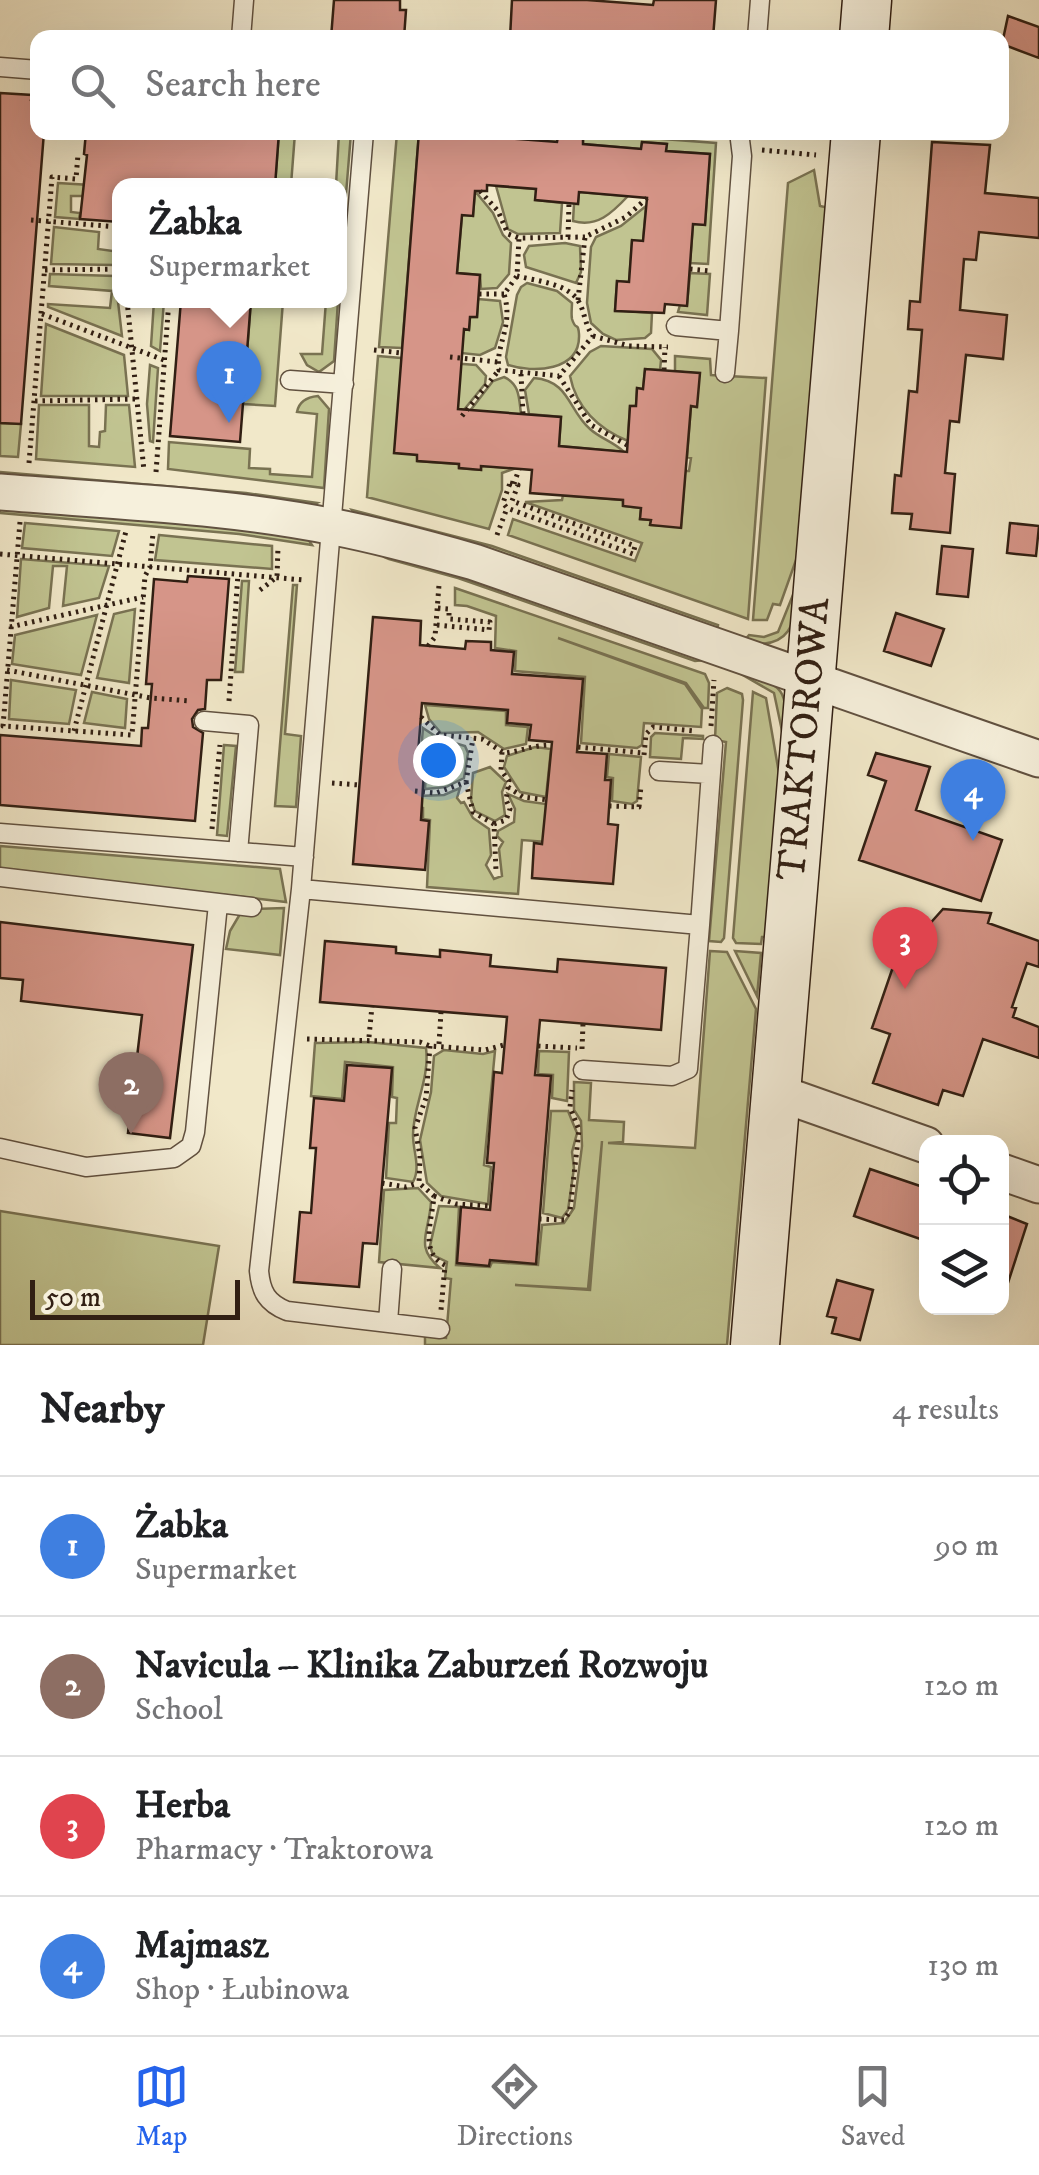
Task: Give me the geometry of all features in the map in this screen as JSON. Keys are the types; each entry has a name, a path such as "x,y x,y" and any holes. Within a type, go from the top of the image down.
{"main road":[{"path":"865,30 867,0"},
{"name":"TRAKTOROWA","path":"754,1345 811,678 838,144"}],"street":[{"path":"10,505 207,508 332,526 474,562 1039,759"},
{"path":"776,1092 919,1143"},
{"path":"1009,1174 1039,1185"}],"lane":[{"path":"242,30 244,0"},
{"path":"757,30 760,0"},
{"path":"0,68 30,70"},
{"path":"363,140 304,857 260,1280 266,1298 287,1310 440,1328"},
{"path":"725,372 741,140"},
{"path":"676,326 729,331"},
{"path":"290,380 344,384"},
{"path":"205,712 249,725 238,852"},
{"path":"578,1065 672,1076 688,1069 712,736"},
{"path":"659,770 710,774"},
{"path":"0,832 304,857"},
{"path":"0,878 252,906"},
{"path":"301,889 700,925"},
{"path":"0,1148 86,1167 174,1158 191,1146 218,904"},
{"path":"388,1322 392,1269"}],"path":[{"path":"741,140 838,144"},
{"path":"30,463 52,177 76,179 78,154"},
{"path":"480,191 498,212 508,234 520,238 585,238 626,217 646,198"},
{"path":"568,236 569,204"},
{"path":"31,220 112,226"},
{"path":"462,416 499,366 508,322 504,294 517,276 520,238"},
{"path":"585,238 578,300 585,326 593,336 629,346 679,348"},
{"path":"690,269 705,270"},
{"path":"45,270 112,270"},
{"path":"517,276 562,287 578,300"},
{"path":"478,294 504,294"},
{"path":"128,308 144,471"},
{"path":"156,472 168,308"},
{"path":"42,314 164,360"},
{"path":"559,376 593,336"},
{"path":"664,370 665,347"},
{"path":"374,350 402,352"},
{"path":"450,358 521,374 559,376"},
{"path":"521,374 523,414"},
{"path":"559,376 590,425 627,446"},
{"path":"34,401 137,399"},
{"path":"514,484 519,469"},
{"path":"510,483 518,485 512,501 635,546 633,554 507,508 503,504 510,483"},
{"path":"10,505 16,556 3,726 132,735 144,576 150,567 154,530"},
{"path":"498,536 507,508"},
{"path":"74,731 126,527"},
{"path":"277,577 278,544"},
{"path":"0,554 328,582"},
{"path":"260,590 277,577"},
{"path":"428,646 435,637 440,577"},
{"path":"10,627 143,597"},
{"path":"437,608 449,610 448,619 490,622 490,630 437,625"},
{"path":"7,670 136,694 205,712"},
{"path":"712,736 714,680"},
{"path":"421,717 440,735 488,741 502,752 523,750 530,745 552,746"},
{"path":"472,738 466,782 472,812 494,824 500,824 510,810 506,800 508,781 501,770 502,752"},
{"path":"578,747 644,753"},
{"path":"328,782 359,785"},
{"path":"416,791 436,793 466,782"},
{"path":"508,787 523,797 548,800"},
{"path":"494,824 496,871"},
{"path":"369,1039 372,1006"},
{"path":"439,1045 440,1012"},
{"path":"582,1049 583,1024"},
{"path":"296,1038 420,1042 485,1050 504,1045"},
{"path":"419,1183 415,1128 426,1098 430,1046"},
{"path":"538,1046 596,1052"},
{"path":"573,1048 578,1065"},
{"path":"540,1218 559,1221 570,1212 579,1130 570,1108 571,1086"},
{"path":"382,1183 406,1187 419,1183"},
{"path":"419,1183 434,1196 456,1204 491,1206"},
{"path":"434,1196 428,1246 433,1259 445,1265 442,1292"}],"green space":[{"path":"278,140 294,140 292,178 276,178"},
{"path":"339,140 350,140 347,182 347,178 336,178"},
{"path":"396,140 418,140 402,348 379,347"},
{"path":"583,140 716,143 708,264 690,263 693,224 705,225 710,154 666,151 666,144 642,142 641,149 583,144"},
{"path":"814,170 820,206 829,208 801,546 780,605 773,604 767,620 753,620 788,183"},
{"path":"58,183 90,185 89,196 71,196 71,212 80,213 79,219 55,217"},
{"path":"496,186 536,189 536,200 562,203 560,233 518,234 508,229"},
{"path":"475,191 511,243 509,274 497,288 481,289 480,275 457,273 462,215 473,216"},
{"path":"579,192 628,196 604,218 582,223 573,221"},
{"path":"646,206 643,241 632,241 629,282 617,281 615,310 652,313 651,333 645,338 616,340 591,323 587,303 591,247 596,237 621,226"},
{"path":"54,227 99,232 98,249 112,251 112,265 51,264"},
{"path":"529,246 580,246 581,272 576,283 526,267 524,255"},
{"path":"690,273 710,274 707,315 678,312 680,305 687,305"},
{"path":"50,274 112,276 112,291 49,286"},
{"path":"527,283 557,291 572,303 572,319 579,330 578,347 564,363 542,369 508,365 506,357 517,295"},
{"path":"112,291 112,308 119,308 122,336 48,304 110,308"},
{"path":"478,299 500,301 503,322 495,348 480,355 451,352 453,328 469,329 470,317 477,317"},
{"path":"154,308 163,308 160,351 151,346"},
{"path":"250,308 282,308 275,406 243,404"},
{"path":"325,308 338,308 334,361 319,372 307,365 301,354 322,354"},
{"path":"46,324 124,355 128,396 41,396"},
{"path":"601,346 652,349 661,360 660,370 645,369 643,389 637,389 636,406 630,406 628,441 590,416 573,387 570,376 590,352"},
{"path":"378,356 401,358 418,461 481,470 481,466 516,468 502,473 502,490 489,529 367,497"},
{"path":"675,356 710,359 711,375 766,378 748,619 508,535 513,519 635,561 642,543 525,502 562,500 563,495 623,500 623,506 641,508 640,519 651,520 651,525 681,527 685,471 689,471 691,458 687,457 691,406 696,407 699,374 675,371"},
{"path":"450,363 476,365 486,376 485,384 463,411 458,410"},
{"path":"150,365 158,368 153,442 147,404"},
{"path":"504,377 516,388 521,414 466,416 493,381"},
{"path":"534,378 562,390 590,429 624,452 559,446 561,417 529,414 525,390"},
{"path":"318,396 329,409 324,488 168,469 169,442 250,449 249,468 312,477 317,414 297,412 304,400"},
{"path":"39,405 89,405 89,446 99,447 100,432 105,431 106,405 129,405 135,467 36,459"},
{"path":"0,423 21,424 18,457 0,456"},
{"path":"0,472 246,493 317,503 307,508 0,480"},
{"path":"0,506 239,527 306,536 312,545 239,534 0,513"},
{"path":"352,510 492,546 718,625 717,632 358,518"},
{"path":"25,523 119,531 112,556 22,548"},
{"path":"159,535 272,546 272,569 155,560"},
{"path":"384,552 454,569 706,660 695,661 458,578 389,559"},
{"path":"21,559 109,566 99,598 63,606 67,566 53,566 49,608 17,617"},
{"path":"799,580 793,620 782,638 759,644 742,643 749,635 764,637 778,632"},
{"path":"242,581 249,581 243,672 235,672"},
{"path":"293,585 297,585 285,734 301,736 296,807 275,806"},
{"path":"455,588 705,674 709,683 708,708 704,708 686,683 558,638 685,684 702,709 701,727 644,723 642,745 637,748 581,743 585,677 515,671 516,651 495,648 496,616 455,605"},
{"path":"135,609 129,683 97,678 114,614"},
{"path":"97,615 81,675 12,664 15,635"},
{"path":"734,670 765,681 781,692 786,711 785,745 774,693"},
{"path":"11,680 76,690 69,724 9,719"},
{"path":"727,688 742,694 743,700 721,942 709,941 726,742 715,740 717,693"},
{"path":"92,692 127,699 125,728 84,723"},
{"path":"753,692 766,698 781,785 769,937 762,937 761,944 736,943 733,938"},
{"path":"425,705 506,711 506,725 528,727 526,744 504,749 478,732 441,733 429,719"},
{"path":"423,728 438,738 465,746 468,753 464,778 446,787 425,789 427,754 421,752"},
{"path":"655,733 703,739 683,738 681,759 650,757 651,737"},
{"path":"224,745 236,746 227,836 217,835"},
{"path":"535,747 551,749 546,797 520,792 504,767 507,756"},
{"path":"609,754 641,757 637,801 632,804 612,801 613,778 607,777"},
{"path":"490,767 506,782 502,792 505,815 495,821 475,811 471,800 473,773"},
{"path":"460,788 457,798 473,818 489,829 491,855 486,865 494,879 502,876 499,849 503,842 498,831 514,822 515,809 508,794 546,804 547,842 522,840 518,894 427,887 430,820 423,819 423,808 417,806 418,796 444,795"},
{"path":"0,846 280,869 286,902 0,869"},
{"path":"284,908 280,955 226,949 240,914 254,909"},
{"path":"710,951 727,952 756,1009 727,1345 425,1345 425,1336 446,1338 451,1279 445,1278 447,1262 433,1255 430,1246 439,1206 459,1207 456,1265 490,1267 492,1262 538,1265 542,1225 564,1223 574,1208 582,1146 581,1121 574,1110 574,1082 591,1083 589,1120 624,1122 623,1142 608,1143 695,1148","holes":["602,1141 590,1290 515,1285 588,1289"]},
{"path":"735,951 761,953 757,996"},
{"path":"368,1042 426,1048 426,1071 414,1124 417,1165 413,1182 386,1178 389,1123 396,1123 393,1067 345,1062 342,1099 311,1096 315,1043"},
{"path":"444,1050 483,1054 495,1051 484,1165 491,1167 488,1204 441,1196 427,1183 420,1140 434,1056"},
{"path":"539,1051 569,1052 567,1101 552,1098 553,1075 538,1074"},
{"path":"551,1111 568,1111 577,1133 568,1210 562,1218 543,1213"},
{"path":"418,1188 431,1202 425,1246 440,1268 379,1262 384,1190"},
{"path":"0,1211 219,1246 203,1345 0,1345"}],"building":[{"path":"334,0 400,0 400,10 406,10 405,30 332,30"},
{"path":"512,0 653,5 654,0 716,0 714,30 510,30"},
{"path":"1008,16 1039,27 1039,58 1009,47 1009,30 1005,30"},
{"path":"0,93 30,95 30,140 43,140 21,424 0,423"},
{"path":"85,140 278,140 276,178 112,178 112,221 80,219 87,155"},
{"path":"418,140 583,140 583,144 641,149 642,142 667,144 666,151 710,154 705,225 693,224 687,306 665,304 664,313 615,311 617,281 629,282 632,240 643,241 647,198 579,192 578,204 535,200 536,189 487,185 487,191 475,191 473,216 462,215 457,273 480,275 477,317 470,317 469,330 464,329 458,409 561,417 559,446 627,452 630,406 636,406 637,388 643,389 645,369 700,373 697,407 691,406 681,528 650,525 651,520 640,519 641,508 623,506 623,500 530,493 532,470 459,468 459,464 417,461 417,455 394,453"},
{"path":"932,142 990,145 985,193 1039,198 1039,238 979,232 976,260 964,259 960,310 1007,315 1003,359 966,355 959,422 950,421 945,473 955,474 950,533 910,529 912,514 892,513 895,475 901,476 909,391 917,392 922,330 908,329 910,301 920,302"},
{"path":"180,308 250,308 240,442 170,436"},
{"path":"1010,523 1039,526 1036,556 1007,553"},
{"path":"942,546 973,549 968,597 937,594"},
{"path":"188,576 229,579 221,680 207,680 205,709 198,710 192,719 193,727 203,733 195,821 0,805 0,735 141,746 142,728 148,728 152,684 146,684 154,579 187,582"},
{"path":"896,613 944,629 931,666 884,651"},
{"path":"373,617 421,621 420,645 465,649 466,641 491,642 491,650 514,652 512,674 583,679 577,752 607,754 605,780 611,780 608,824 618,825 613,884 532,878 534,843 542,844 552,742 529,740 531,725 507,723 508,710 422,703 418,754 425,754 421,820 429,821 425,870 353,864"},
{"path":"876,753 930,767 916,810 1002,840 981,901 859,860 886,781 868,775"},
{"path":"943,909 991,913 988,923 1039,941 1039,967 1027,963 1012,1007 1016,1008 1013,1017 1039,1027 1039,1058 983,1039 963,1096 943,1090 938,1105 873,1083 890,1034 872,1028 894,964"},
{"path":"0,922 193,945 170,1138 128,1133 142,1015 21,1001 23,980 0,978"},
{"path":"325,941 396,947 396,953 440,957 440,950 491,955 490,966 557,972 558,959 666,968 661,1030 540,1020 535,1075 551,1076 536,1264 490,1260 489,1266 457,1263 461,1207 490,1210 494,1163 487,1163 494,1072 502,1073 507,1017 320,1002"},
{"path":"347,1065 392,1068 377,1244 363,1243 359,1287 294,1282 300,1212 311,1213 316,1148 310,1148 314,1098 344,1101"},
{"path":"870,1169 919,1186 919,1239 854,1216"},
{"path":"1009,1217 1027,1224 1009,1280"},
{"path":"837,1280 873,1290 860,1340 832,1333 836,1318 827,1316"}],"place":[{"name":"Żabka","path":"229,423"},
{"name":"Majmasz","path":"973,841"},
{"name":"Herba","path":"905,989"},
{"name":"Navicula – Klinika Zaburzeń Rozwoju","path":"131,1134"}]}
